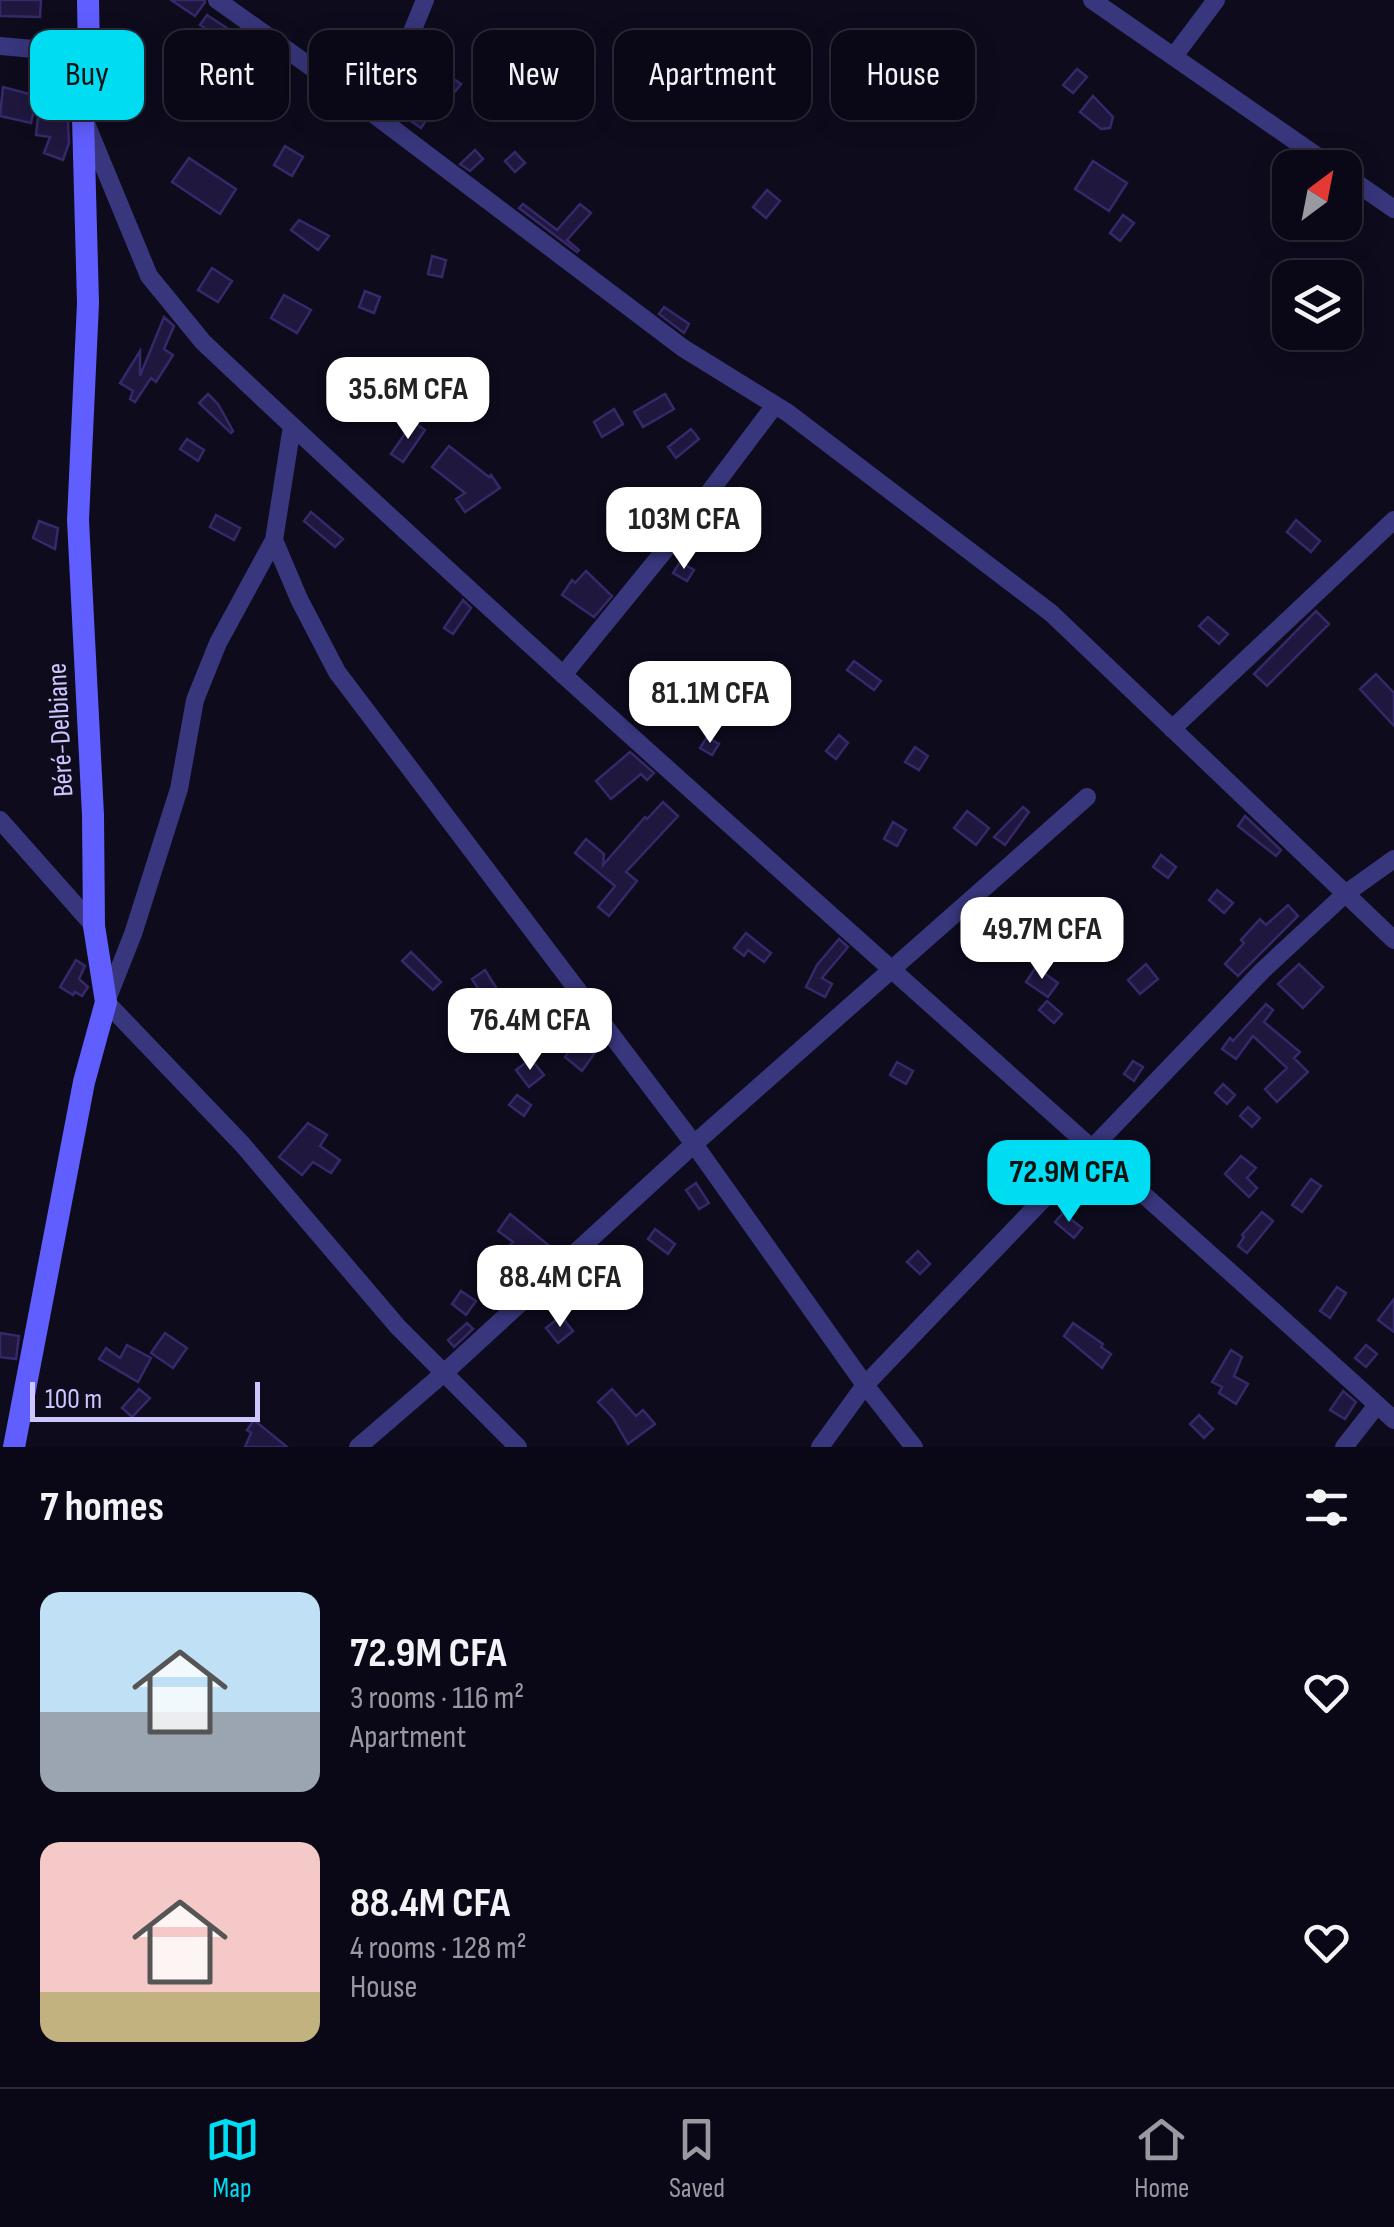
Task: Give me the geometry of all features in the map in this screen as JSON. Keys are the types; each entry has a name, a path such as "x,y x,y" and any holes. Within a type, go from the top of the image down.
{"street":[{"name":"Béré-Delbiane","path":"88,0 89,30"},
{"path":"217,0 309,67"},
{"path":"412,30 424,0"},
{"path":"1092,0 1308,150"},
{"path":"1174,56 1216,0"},
{"path":"0,46 30,49"},
{"name":"Béré-Delbiane","path":"14,1447 84,1082 106,1002 94,926 93,814 78,520 88,303 84,120"},
{"path":"85,120 149,276 203,342 563,674 1394,1420"},
{"path":"382,120 683,348 775,405 1051,613 1394,940"},
{"path":"1362,187 1394,209"},
{"path":"563,674 674,539 775,405"},
{"path":"292,426 274,540 218,643 195,700 179,790 134,934 106,1002 242,1144 398,1327 518,1447"},
{"path":"1172,729 1394,520"},
{"path":"274,540 337,672 694,1144 914,1447"},
{"path":"358,1447 1086,797"},
{"path":"0,820 94,926"},
{"path":"820,1447 865,1384 1263,970 1345,894 1394,858"},
{"path":"1344,1447 1377,1405"},
{"path":"0,1436 14,1447"}],"building":[{"path":"0,0 41,0 40,17 0,16"},
{"path":"171,0 205,0 205,2 195,16"},
{"path":"207,15 230,30 208,30 200,25"},
{"path":"1077,69 1087,77 1073,93 1063,85"},
{"path":"3,87 30,94 31,123 0,116"},
{"path":"1093,96 1113,117 1110,128 1101,129 1080,112"},
{"path":"38,120 68,121 69,143 63,160 44,153 50,137 36,135"},
{"path":"409,120 426,120 421,128"},
{"path":"285,146 303,157 292,176 274,165"},
{"path":"475,150 483,159 470,171 460,164"},
{"path":"515,152 525,163 515,172 505,161"},
{"path":"189,158 236,189 220,214 172,182"},
{"path":"1093,161 1127,183 1109,211 1075,189"},
{"path":"767,190 780,201 766,218 753,207"},
{"path":"523,204 557,230 580,204 591,213 567,240 579,250 519,208"},
{"path":"1123,215 1134,223 1120,241 1110,233"},
{"path":"299,220 329,236 318,250 291,230"},
{"path":"432,256 446,260 442,277 428,274"},
{"path":"212,268 232,281 218,302 198,290"},
{"path":"365,291 380,297 374,313 359,307"},
{"path":"284,295 311,310 297,333 271,318"},
{"path":"664,307 689,324 684,333 659,314"},
{"path":"164,317 174,326 164,349 173,355 156,382 151,378 135,402 130,399 133,391 120,383 140,351 140,376"},
{"path":"208,394 218,404 231,433 199,403"},
{"path":"665,394 674,409 643,427 634,412"},
{"path":"614,409 623,424 602,437 594,422"},
{"path":"413,422 425,430 403,462 391,454"},
{"path":"691,429 699,439 676,458 668,447"},
{"path":"187,439 204,450 198,461 180,449"},
{"path":"449,446 491,475 500,488 465,512 456,499 465,493 432,467"},
{"path":"311,512 343,539 335,547 304,521"},
{"path":"216,515 240,528 234,540 210,527"},
{"path":"1296,520 1320,541 1311,552 1287,532"},
{"path":"39,521 58,528 55,549 33,538"},
{"path":"680,562 694,570 687,581 673,573"},
{"path":"586,571 612,596 594,617 562,595 572,580 575,583"},
{"path":"463,600 471,608 453,634 444,628"},
{"path":"1316,611 1329,624 1267,686 1254,674"},
{"path":"1208,617 1228,634 1219,644 1199,626"},
{"path":"854,661 881,681 874,690 847,670"},
{"path":"1376,674 1394,693 1394,726 1360,689"},
{"path":"839,735 848,743 836,759 826,751"},
{"path":"707,737 719,744 712,755 700,748"},
{"path":"915,747 928,756 919,770 905,762"},
{"path":"630,752 654,773 647,780 641,774 611,799 596,781"},
{"path":"663,802 678,816 626,872 637,881 609,916 598,907 615,886 575,853 586,839 604,854 603,865"},
{"path":"1023,807 1029,812 1005,845 994,837"},
{"path":"967,811 989,828 976,845 954,828"},
{"path":"1245,816 1281,850 1276,856 1238,826"},
{"path":"893,822 906,830 897,846 884,839"},
{"path":"1161,855 1176,867 1168,878 1153,867"},
{"path":"1217,890 1233,903 1224,913 1209,900"},
{"path":"1288,905 1298,916 1238,976 1225,964 1244,943 1241,940 1260,919 1266,925"},
{"path":"1068,916 1089,931 1069,958 1037,936 1048,920 1059,928"},
{"path":"746,933 771,953 764,962 748,950 744,956 734,948"},
{"path":"839,939 848,947 822,978 832,984 825,997 806,987 817,965"},
{"path":"411,952 441,982 433,990 402,961"},
{"path":"76,960 85,966 79,979 88,987 82,996 60,987"},
{"path":"1146,964 1158,979 1140,994 1128,980"},
{"path":"1299,964 1323,987 1303,1008 1278,984"},
{"path":"1036,967 1058,983 1048,997 1026,982"},
{"path":"485,970 509,1008 496,1017 472,979"},
{"path":"1047,1001 1062,1014 1054,1023 1039,1010"},
{"path":"572,1003 580,1013 531,1055 520,1040 539,1025 544,1032"},
{"path":"1266,1004 1273,1010 1264,1022 1300,1052 1294,1058 1308,1072 1277,1102 1265,1089 1287,1068 1253,1036 1236,1059 1222,1049"},
{"path":"576,1041 594,1054 582,1071 565,1057"},
{"path":"531,1059 544,1075 529,1087 516,1070"},
{"path":"1133,1061 1143,1067 1134,1081 1124,1074"},
{"path":"897,1062 913,1071 906,1084 890,1075"},
{"path":"1223,1084 1235,1095 1227,1104 1215,1093"},
{"path":"517,1095 531,1105 524,1116 509,1105"},
{"path":"1248,1107 1260,1118 1252,1127 1240,1116"},
{"path":"308,1123 327,1135 320,1146 340,1160 331,1173 313,1162 302,1175 279,1157"},
{"path":"1241,1156 1256,1168 1247,1178 1257,1188 1249,1197 1225,1174"},
{"path":"1311,1179 1321,1186 1302,1212 1292,1205"},
{"path":"696,1183 709,1203 699,1209 686,1190"},
{"path":"1262,1212 1273,1221 1247,1253 1238,1246 1242,1235"},
{"path":"1063,1213 1082,1228 1074,1238 1055,1222"},
{"path":"510,1214 557,1252 543,1265 535,1257 516,1279 495,1261 513,1242 498,1231"},
{"path":"655,1229 675,1244 668,1254 648,1239"},
{"path":"918,1251 930,1264 920,1274 907,1262"},
{"path":"1337,1287 1346,1293 1330,1318 1320,1311"},
{"path":"461,1291 476,1301 466,1315 452,1304"},
{"path":"1394,1299 1394,1332 1378,1320"},
{"path":"561,1316 573,1331 558,1343 546,1328"},
{"path":"467,1323 473,1329 454,1347 448,1340"},
{"path":"1073,1323 1111,1354 1102,1368 1064,1336"},
{"path":"0,1333 19,1336 16,1359 0,1357"},
{"path":"165,1333 187,1348 173,1368 151,1353"},
{"path":"127,1345 151,1358 138,1382 99,1359 106,1348 120,1358"},
{"path":"1366,1345 1377,1354 1366,1367 1355,1358"},
{"path":"1231,1350 1242,1357 1234,1376 1248,1384 1236,1404 1219,1393 1222,1387 1212,1382"},
{"path":"139,1389 150,1398 132,1417 122,1408"},
{"path":"612,1389 636,1416 643,1410 655,1424 628,1444 598,1402"},
{"path":"1343,1391 1356,1402 1345,1419 1330,1410"},
{"path":"1199,1415 1213,1429 1204,1438 1190,1424"},
{"path":"254,1420 287,1447 245,1447 251,1433 247,1430"}]}
